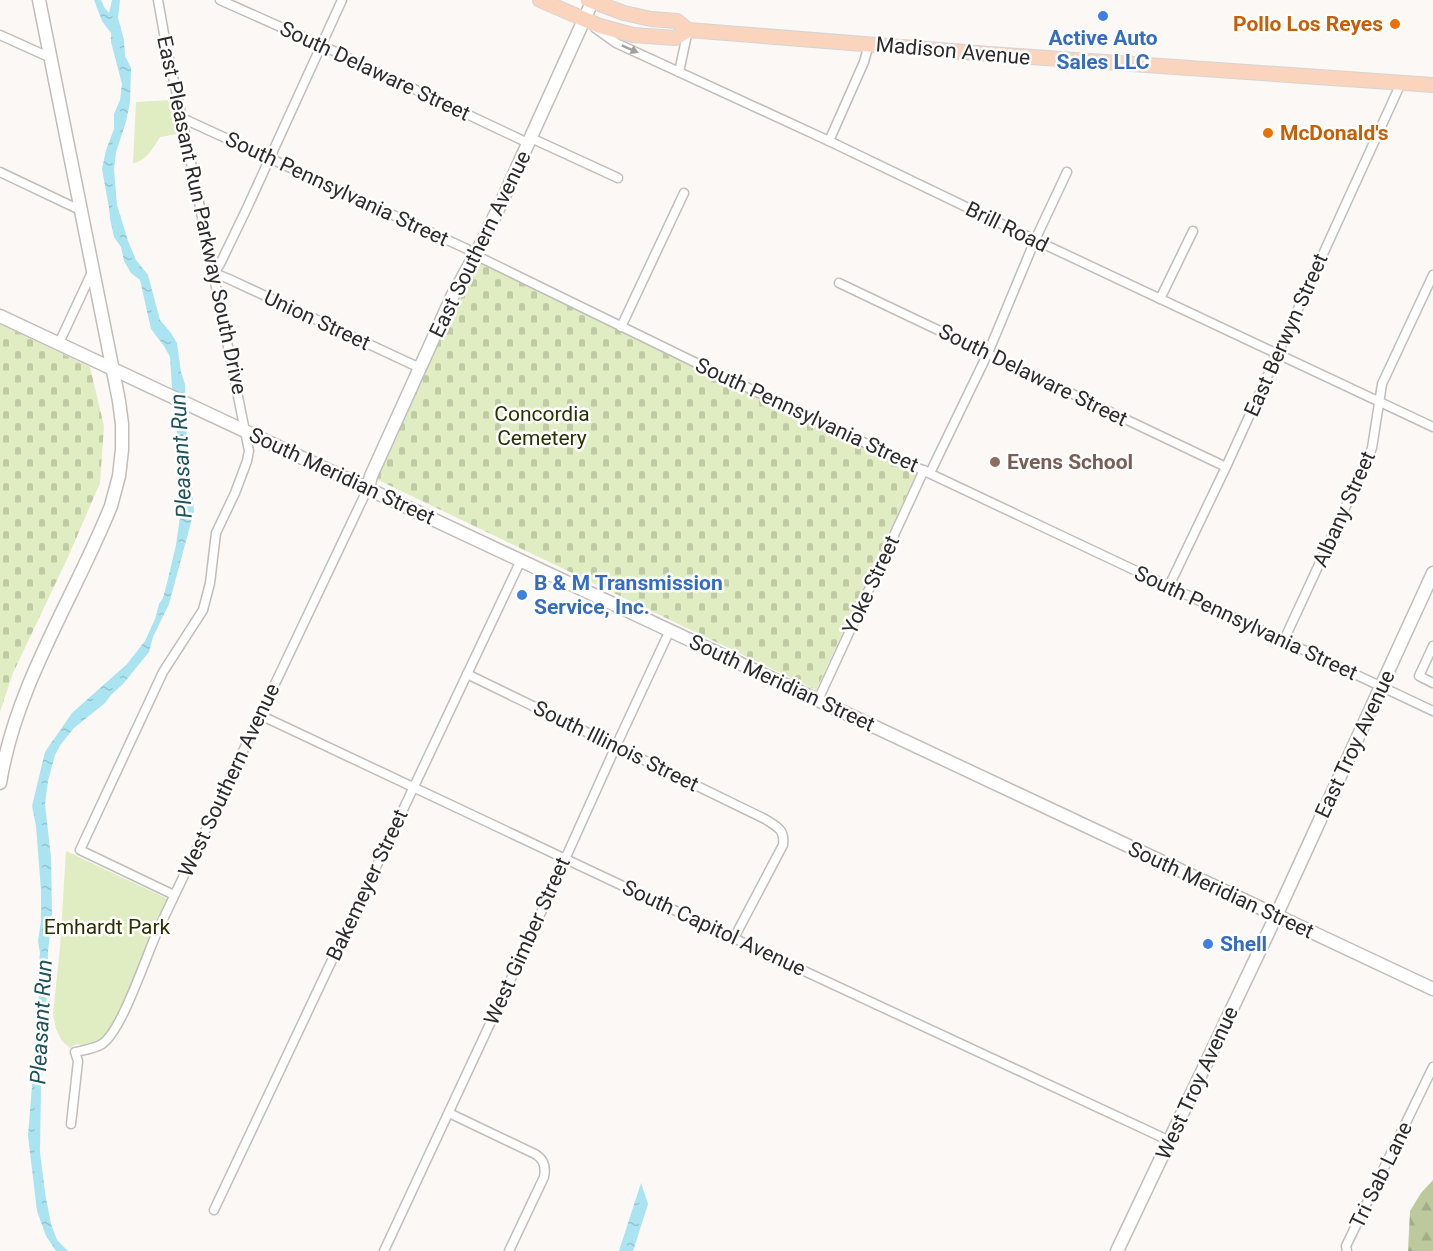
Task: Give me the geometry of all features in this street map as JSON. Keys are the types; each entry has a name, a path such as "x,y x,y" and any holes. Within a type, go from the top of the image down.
{"main road":[{"path":"0,783 8,743 22,699 106,520 116,491 121,465 122,424 113,368 39,0"},
{"name":"Madison Avenue","path":"540,0 617,31 675,38 688,30"},
{"name":"Madison Avenue","path":"592,0 624,13 651,19 677,21 688,30 1014,56 1433,85"},
{"name":"East Southern Avenue","path":"368,488 371,476 452,297 497,211 585,20 592,0"},
{"name":"South Meridian Street","path":"0,316 1433,989"},
{"name":"East Troy Avenue","path":"1276,916 1433,573"},
{"name":"West Troy Avenue","path":"1117,1251 1276,916"}],"street":[{"name":"East Pleasant Run Parkway South Drive","path":"158,0 249,445 248,457 235,493 216,533 210,583 203,610 163,672 80,850 174,895"},
{"name":"South Delaware Street","path":"220,0 529,141 618,178"},
{"path":"214,273 270,158 342,0"},
{"name":"Brill Road","path":"585,20 616,43 829,141 1433,427"},
{"path":"679,72 688,30"},
{"path":"0,34 51,58"},
{"path":"829,141 864,62 869,44"},
{"name":"East Berwyn Street","path":"1169,586 1226,467 1401,83"},
{"name":"South Pennsylvania Street","path":"182,118 467,249 621,327 1433,711"},
{"path":"0,172 80,210"},
{"name":"Yoke Street","path":"818,700 927,472 988,352 1035,240 1068,172"},
{"path":"621,327 684,193"},
{"path":"1160,299 1193,231"},
{"path":"59,343 93,270"},
{"name":"Union Street","path":"214,273 420,368"},
{"name":"Albany Street","path":"1284,640 1372,448 1382,384 1433,275"},
{"name":"South Delaware Street","path":"839,283 1226,467"},
{"name":"West Southern Avenue","path":"71,1124 78,1061 75,1052 93,1049 114,1032 134,989 150,946 368,488"},
{"name":"Bakemeyer Street","path":"214,1210 521,560"},
{"name":"West Gimber Street","path":"384,1251 670,630"},
{"path":"1433,646 1419,676 1433,683"},
{"name":"South Illinois Street","path":"467,674 765,819 781,830 784,838 783,845 735,938"},
{"name":"South Capitol Avenue","path":"260,715 1170,1140"},
{"name":"Tri Sab Lane","path":"1347,1251 1346,1246 1433,1067"},
{"path":"448,1113 537,1155 545,1166 544,1177 509,1251"}],"green space":[{"path":"171,100 177,134 160,137 145,157 133,163 136,102"},
{"name":"Concordia Cemetery","path":"478,261 916,474 816,690 374,478"},
{"path":"0,324 90,367 104,426 100,483 13,673 0,712"},
{"name":"Emhardt Park","path":"66,851 170,900 116,1026 104,1042 85,1048 78,1044 70,1048 62,1041 56,1029 53,1014"},
{"path":"1433,1180 1433,1251 1408,1251 1410,1211 1421,1193"}],"water":[{"name":"Pleasant Run","path":"94,0 101,0 109,13 112,0 120,0 118,18 124,40 125,56 131,68 130,102 116,152 114,170 117,205 136,260 148,275 160,320 177,343 185,384 187,440 194,511 169,604 153,637 149,652 105,703 74,728 61,744 55,755 48,781 45,804 51,858 52,915 43,1044 40,1152 51,1224 57,1240 68,1251 56,1251 46,1236 37,1211 28,1136 39,998 38,941 41,921 36,826 32,806 45,752 72,713 127,664 145,641 163,598 176,545 181,510 179,444 174,417 170,357 151,329 140,280 131,273 124,261 121,247 114,237 110,219 102,169 114,129 114,114 120,100 122,84 111,42 111,33 102,21"},
{"path":"641,1183 648,1204 633,1251 619,1251"}],"place":[{"name":"Active Auto Sales LLC","path":"1103,16"},
{"name":"Pollo Los Reyes","path":"1395,24"},
{"name":"McDonald's","path":"1268,133"},
{"name":"Evens School","path":"995,462"},
{"name":"B & M Transmission Service, Inc.","path":"522,595"},
{"name":"Shell","path":"1208,944"}]}
